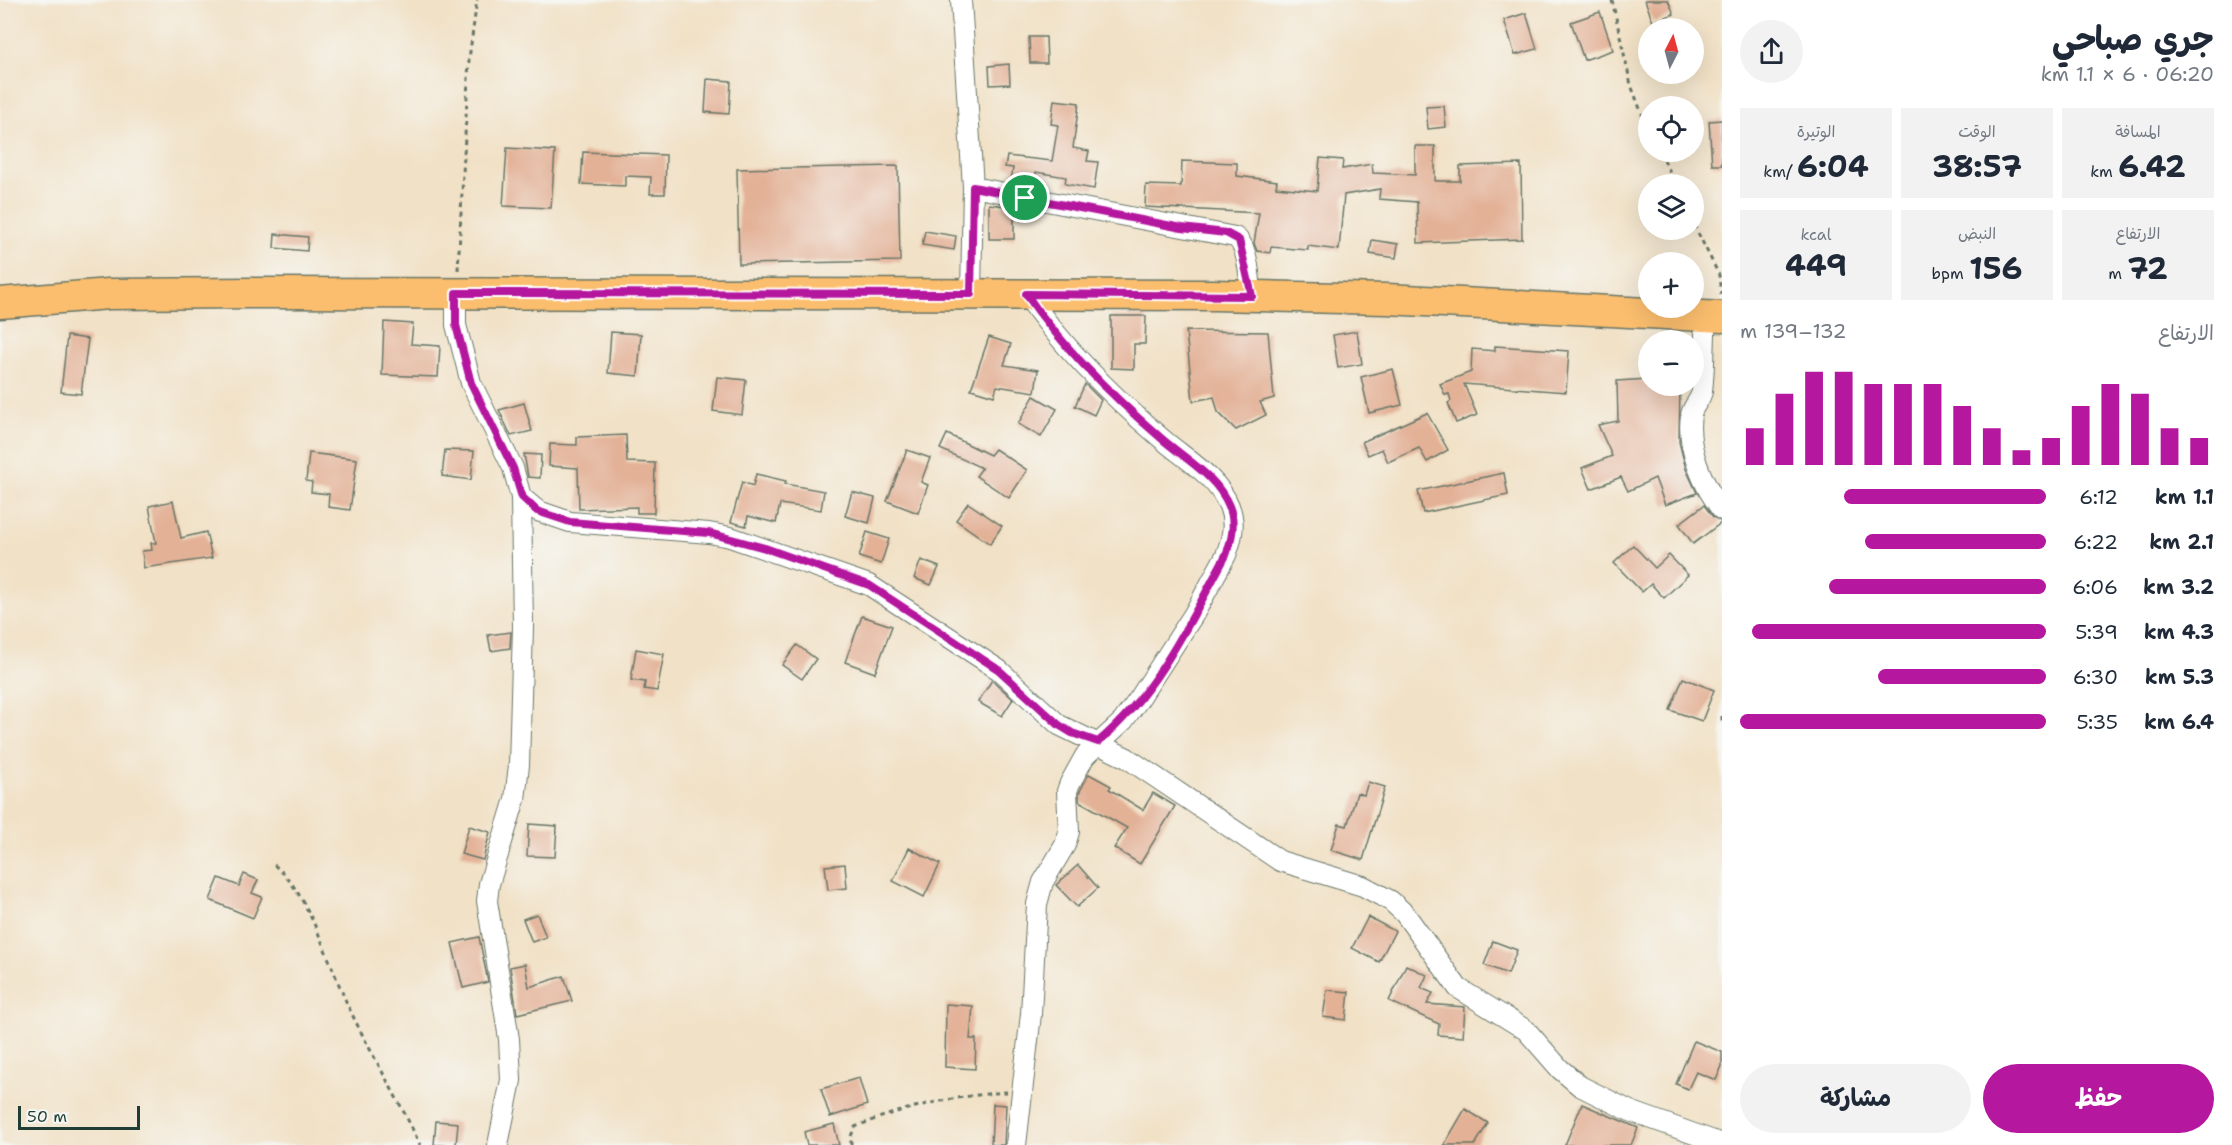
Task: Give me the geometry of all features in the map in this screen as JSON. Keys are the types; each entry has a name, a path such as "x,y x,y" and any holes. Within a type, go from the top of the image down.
{"main road":[{"path":"0,303 109,294 1026,294 1387,299 1717,312"}],"street":[{"path":"961,0 973,187 971,294"},
{"path":"973,187 1235,237 1243,249 1252,296"},
{"path":"456,293 456,325 471,383 513,468 522,497 523,627 519,765 515,799 489,884 487,901 509,1039 511,1080 498,1145"},
{"path":"1016,1145 1031,1014 1037,904 1043,882 1065,844 1069,832 1067,791 1085,756 1123,721 1188,624 1226,555 1232,539 1233,522 1229,506 1219,489 1160,438 1067,347 1026,294"},
{"path":"1717,312 1702,394 1692,409 1690,419 1693,442 1704,480 1722,510"},
{"path":"522,497 537,511 551,518 604,527 709,533 756,545 851,577 893,599 999,670 1059,725 1072,733 1098,742 1127,759 1280,861 1354,883 1390,901 1405,914 1458,988 1526,1030 1560,1069 1580,1086 1630,1111 1722,1144"}],"path":[{"path":"456,293 469,59 477,0"},
{"path":"1612,0 1631,85 1638,104"},
{"path":"1702,240 1719,275 1717,312"},
{"path":"1722,716 1722,725"},
{"path":"274,865 283,872 298,895 348,1007 420,1145"},
{"path":"851,1145 851,1136 855,1127 877,1119 958,1097 1022,1090"}],"building":[{"path":"1645,0 1668,0 1674,14 1664,18 1652,18"},
{"path":"1600,12 1613,50 1584,60 1571,22"},
{"path":"1526,13 1537,49 1515,55 1504,20"},
{"path":"1029,37 1046,37 1047,63 1030,63"},
{"path":"1009,64 1010,84 990,85 989,66"},
{"path":"707,79 731,81 729,114 705,112"},
{"path":"1054,100 1079,103 1073,148 1089,151 1087,161 1098,162 1094,189 1065,184 1066,177 1036,172 1035,183 1011,181 1013,168 1005,167 1007,156 1052,161 1058,125 1051,124"},
{"path":"1444,106 1446,127 1428,129 1426,107"},
{"path":"1722,120 1722,165 1712,165 1709,121"},
{"path":"1415,146 1435,146 1435,181 1460,181 1460,166 1521,164 1522,239 1418,243 1417,202 1379,199 1380,189 1344,195 1339,250 1308,246 1308,250 1271,247 1270,253 1257,251 1254,243 1259,213 1145,207 1146,185 1181,186 1182,161 1237,163 1237,176 1277,181 1276,187 1317,191 1320,158 1343,160 1342,169 1372,164 1373,173 1415,175"},
{"path":"507,148 555,151 551,208 503,206"},
{"path":"583,152 666,155 665,194 650,194 651,177 625,176 625,186 581,184"},
{"path":"898,166 900,261 739,264 737,169"},
{"path":"989,204 1014,207 1014,239 989,239"},
{"path":"925,231 956,236 954,250 922,245"},
{"path":"275,234 308,237 307,251 274,248"},
{"path":"1372,240 1398,244 1396,258 1370,254"},
{"path":"1111,316 1146,316 1145,344 1134,344 1134,369 1111,368"},
{"path":"384,322 413,324 411,344 440,346 438,377 382,375"},
{"path":"1186,331 1268,332 1274,398 1260,402 1266,415 1236,430 1218,412 1214,397 1193,401"},
{"path":"1357,331 1362,364 1338,368 1333,335"},
{"path":"611,332 641,334 638,376 608,373"},
{"path":"67,336 88,339 81,394 61,392"},
{"path":"989,337 1011,344 1004,365 1038,370 1035,392 997,386 994,396 971,389"},
{"path":"1495,346 1569,351 1566,392 1464,384 1477,415 1456,423 1448,403 1451,401 1449,394 1445,395 1440,384 1471,372 1472,349 1495,351"},
{"path":"1393,369 1402,405 1369,413 1361,377"},
{"path":"717,377 746,380 742,415 713,411"},
{"path":"1638,380 1638,396 1680,396 1679,442 1686,469 1697,493 1665,505 1655,478 1628,491 1621,477 1591,489 1582,468 1612,456 1598,425 1618,421 1617,381"},
{"path":"1085,384 1101,400 1094,415 1075,406"},
{"path":"1034,396 1057,409 1041,437 1018,424"},
{"path":"524,403 532,431 511,436 499,410"},
{"path":"1427,413 1448,450 1427,462 1419,448 1388,462 1382,449 1368,455 1362,442"},
{"path":"947,434 990,455 995,449 1027,470 1009,498 976,476 982,468 940,449"},
{"path":"626,435 627,462 655,463 654,513 637,513 637,507 579,509 578,468 549,466 550,444 577,445 577,437"},
{"path":"445,450 474,451 471,480 442,476"},
{"path":"907,450 930,458 921,482 928,485 918,513 887,501"},
{"path":"309,453 357,459 350,510 328,507 329,494 311,492 312,482 306,481"},
{"path":"524,454 541,455 540,478 528,477"},
{"path":"1504,473 1508,495 1423,513 1418,491"},
{"path":"756,474 786,481 785,484 824,491 821,510 780,504 776,523 748,516 746,526 731,522 742,482 753,486"},
{"path":"852,492 875,498 869,523 845,516"},
{"path":"173,501 181,538 206,532 212,558 144,568 142,551 152,550 151,543 156,543 149,506"},
{"path":"968,503 1002,526 990,544 956,520"},
{"path":"1704,505 1713,517 1722,522 1693,544 1679,524"},
{"path":"867,532 889,539 881,564 859,557"},
{"path":"1633,545 1655,568 1669,555 1688,575 1664,598 1651,584 1642,592 1614,563"},
{"path":"921,560 939,567 931,585 914,578"},
{"path":"862,616 892,626 875,673 845,662"},
{"path":"511,632 510,648 491,651 488,635"},
{"path":"797,645 816,659 802,679 782,665"},
{"path":"636,649 664,654 657,691 644,689 645,682 631,680"},
{"path":"1683,678 1714,690 1702,721 1670,710"},
{"path":"992,680 1013,699 1002,716 978,702"},
{"path":"1089,774 1111,786 1109,789 1143,810 1153,793 1175,806 1140,864 1114,848 1127,828 1079,801 1079,793"},
{"path":"1368,782 1385,787 1363,860 1331,850 1339,824 1347,826 1357,793 1364,795"},
{"path":"529,824 557,826 555,857 527,856"},
{"path":"469,826 490,832 483,860 461,854"},
{"path":"909,848 940,864 924,897 893,881"},
{"path":"845,864 847,888 828,890 825,866"},
{"path":"1078,865 1098,888 1077,907 1056,885"},
{"path":"244,874 258,880 252,893 262,897 253,918 210,900 219,878 239,886"},
{"path":"537,914 546,937 532,942 523,919"},
{"path":"1368,917 1395,931 1379,962 1352,948"},
{"path":"479,937 488,982 463,988 452,943"},
{"path":"1493,941 1517,950 1508,974 1484,965"},
{"path":"525,964 529,987 564,976 572,1001 517,1014 510,967"},
{"path":"1406,965 1427,975 1421,988 1433,993 1427,1004 1465,1007 1463,1037 1438,1035 1439,1024 1389,1001"},
{"path":"1327,990 1349,992 1346,1020 1323,1017"},
{"path":"946,1004 973,1006 970,1039 976,1039 975,1069 945,1067"},
{"path":"1694,1041 1722,1052 1722,1066 1716,1080 1696,1072 1688,1089 1676,1084"},
{"path":"859,1078 867,1105 830,1117 821,1089"},
{"path":"993,1104 1006,1105 1004,1145 991,1145"},
{"path":"1582,1104 1638,1128 1631,1145 1565,1145"},
{"path":"1465,1109 1488,1123 1475,1145 1444,1145"},
{"path":"436,1121 458,1123 456,1145 434,1145"},
{"path":"834,1124 839,1145 807,1145 804,1132"}],"route":[{"path":"973,187 1025,198 1182,228 1226,233 1239,240 1243,249 1252,296 1026,294 1048,326 1067,347 1160,438 1200,470 1219,489 1229,506 1233,522 1232,539 1226,555 1194,614 1123,721 1098,742 1072,733 1059,725 1012,681 967,647 893,599 851,577 730,537 709,533 604,527 551,518 537,511 522,497 513,468 471,383 458,340 456,293 971,294 973,187"}]}
